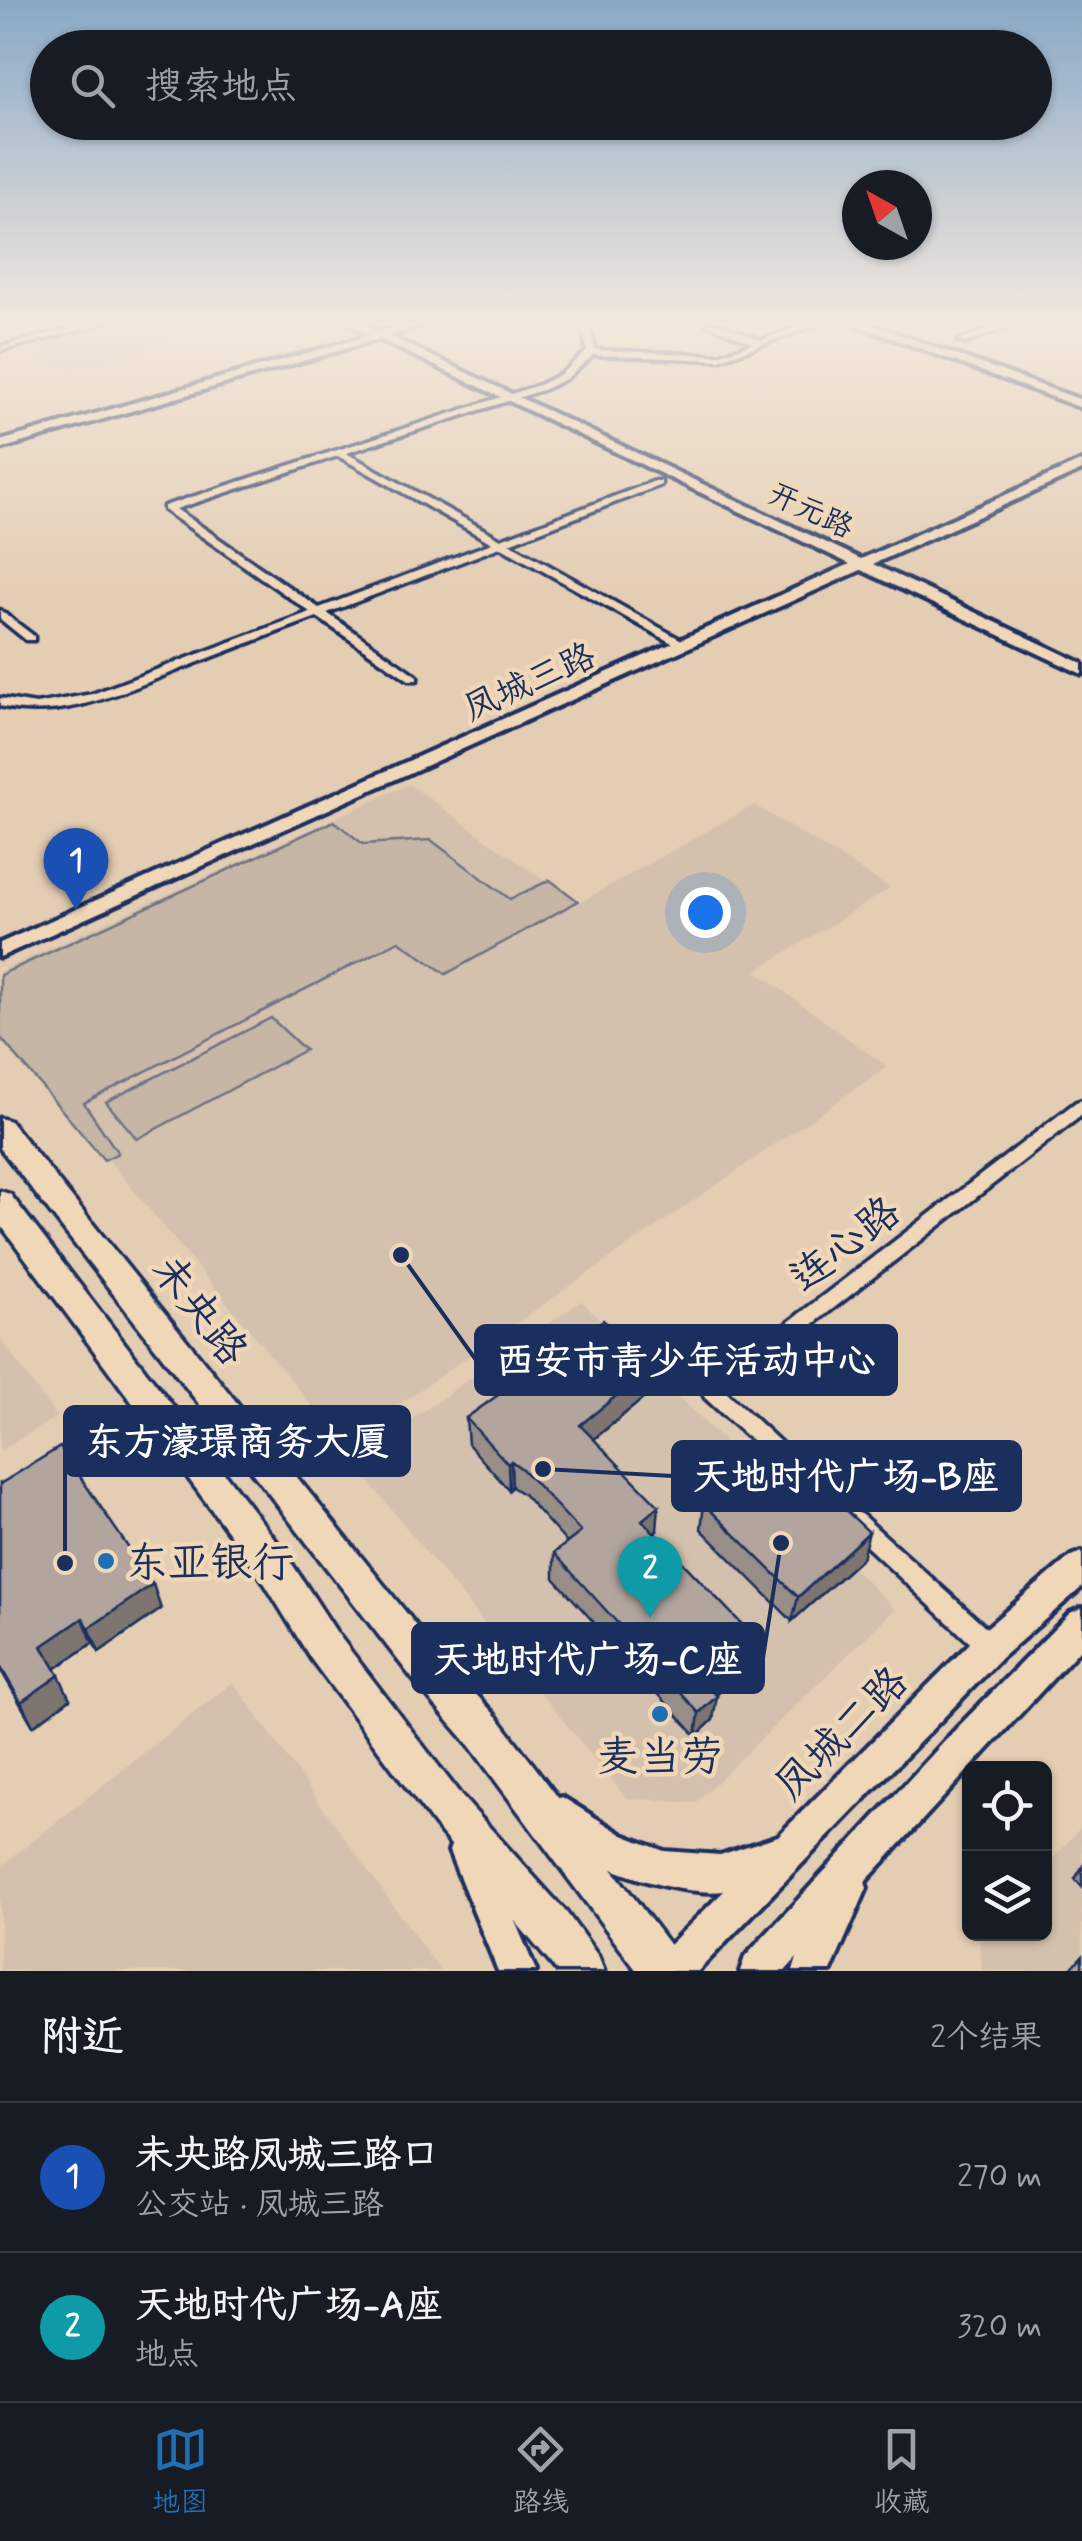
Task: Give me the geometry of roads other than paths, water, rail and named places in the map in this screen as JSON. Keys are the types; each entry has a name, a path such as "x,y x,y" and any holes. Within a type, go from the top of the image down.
{"main road":[{"name":"未央路","path":"0,1128 524,1785 667,1971"},
{"path":"0,1202 268,1559 324,1646 449,1812 551,1927 583,1971"},
{"name":"凤城二路","path":"667,1971 990,1646 1082,1566"},
{"path":"759,1971 1082,1624"},
{"path":"524,1785 606,1846 654,1868 713,1875 738,1871 758,1864 809,1826"},
{"path":"449,1812 517,1971"},
{"path":"812,1971 838,1905 887,1830"}],"street":[{"path":"0,443 97,415"},
{"path":"413,678 168,508 457,415"},
{"name":"开元路","path":"547,415 1082,669"},
{"path":"339,452 683,645"},
{"name":"凤城三路","path":"0,950 1082,465"},
{"path":"0,702 22,709 96,697 658,483"},
{"path":"0,613 30,638"},
{"name":"连心路","path":"800,1472 712,1392 1082,1106"},
{"path":"844,1512 990,1646"}],"place":[{"name":"未央路凤城三路口","path":"76,910"},
{"name":"西安市青少年活动中心","path":"401,1255"},
{"name":"天地时代广场-B座","path":"543,1469"},
{"name":"天地时代广场-C座","path":"781,1543"},
{"name":"东亚银行","path":"106,1561"},
{"name":"东方濠璟商务大厦","path":"65,1563"},
{"name":"天地时代广场-A座","path":"650,1618"},
{"name":"麦当劳","path":"660,1714"}]}
